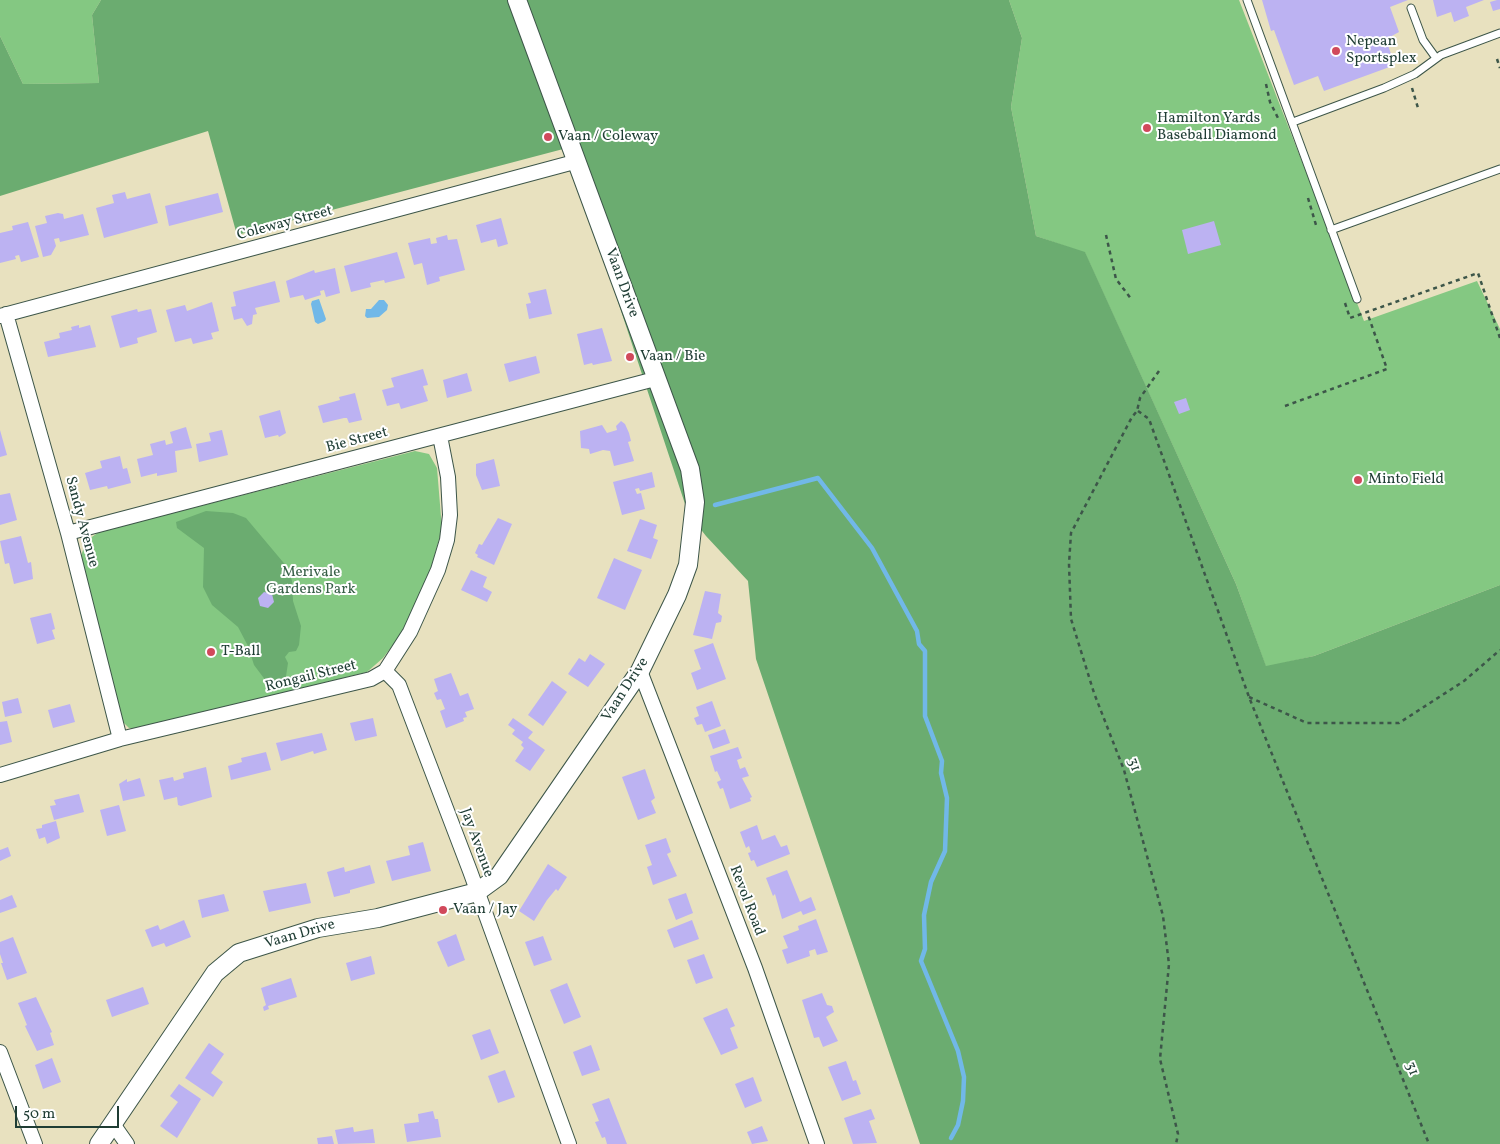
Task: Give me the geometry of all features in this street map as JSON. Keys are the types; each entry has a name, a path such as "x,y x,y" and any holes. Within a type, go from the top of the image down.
{"street":[{"name":"Vaan Drive","path":"99,1144 215,973 238,954 318,928 378,918 477,892 499,876 640,671 677,595 688,565 695,502 690,469 655,379 578,161 517,0"},
{"name":"Coleway Street","path":"3,315 578,161"},
{"name":"Sandy Avenue","path":"3,315 68,533 120,739"},
{"name":"Bie Street","path":"68,533 655,379"},
{"path":"385,671 410,632 438,570 447,540 450,515 448,477 440,436"},
{"name":"Rongail Street","path":"0,775 120,739 363,681 385,671"},
{"name":"Jay Avenue","path":"385,671 399,685 570,1144"},
{"name":"Revol Road","path":"640,671 755,968 818,1144"},
{"path":"0,1052 35,1144"},
{"path":"113,1124 127,1144"}],"lane":[{"path":"1247,0 1357,299"},
{"path":"1411,8 1423,40 1436,58"},
{"path":"1292,122 1407,78 1447,52 1500,33"},
{"path":"1331,230 1500,169"}],"path":[{"path":"1497,59 1500,68"},
{"path":"1412,88 1418,108"},
{"path":"1106,235 1116,279 1132,300"},
{"path":"1345,303 1350,318 1478,273 1500,338"},
{"path":"1285,406 1387,369 1366,312"},
{"name":"31","path":"1158,371 1140,398 1137,410 1071,533 1069,564 1071,619 1094,693 1124,770 1163,916 1169,964 1160,1058 1178,1134 1176,1144"},
{"name":"31","path":"1137,410 1149,419 1249,697 1428,1143"},
{"path":"1249,697 1307,723 1399,723 1464,681 1500,650"},
{"path":"1424,1144 1428,1143"}],"green space":[{"path":"0,0 101,0 92,15 99,83 23,84 0,36"},
{"path":"101,0 1009,0 1022,38 1011,107 1036,236 1085,252 1236,584 1266,666 1314,656 1500,585 1500,1144 920,1144 756,659 748,581 706,536 688,513 567,148 237,235 208,131 0,196 0,36 23,84 99,83 92,15"},
{"path":"1009,0 1239,0 1364,321 1477,281 1500,329 1500,585 1314,656 1266,667 1236,584 1085,253 1036,236 1011,107 1022,38"},
{"name":"Merivale Gardens Park","path":"415,451 429,454 437,468 442,529 428,578 405,629 383,658 367,672 138,729 129,728 122,721 80,559 86,541 99,532"},
{"path":"206,511 233,513 246,518 288,568 292,581 293,601 301,626 299,645 296,651 289,652 285,657 288,663 285,683 279,685 266,681 254,665 248,646 238,627 212,605 203,587 204,548 177,528 176,522"}],"water":[{"path":"319,299 326,319 318,324 315,322 311,304 312,301"},
{"path":"379,300 384,300 388,305 387,310 379,317 367,318 365,316 366,309 371,309"}],"building":[{"name":"Nepean Sportsplex","path":"1262,0 1408,0 1390,7 1399,32 1388,38 1385,37 1395,65 1324,91 1318,76 1294,85 1274,30 1271,31"},
{"name":"Nepean Sportsplex","path":"1433,0 1484,0 1466,7 1469,16 1454,22 1451,12 1437,17"},
{"path":"1500,0 1500,9 1493,11 1490,2"},
{"path":"125,192 127,199 150,193 158,223 104,238 96,208 114,203 112,195"},
{"path":"218,193 223,212 169,226 165,206"},
{"path":"58,213 63,214 64,219 83,214 89,235 60,242 59,238 54,239 56,246 51,255 43,257 35,226 47,223 45,216"},
{"path":"501,218 508,244 498,247 496,239 481,243 476,225"},
{"path":"1214,221 1221,245 1188,254 1182,230"},
{"path":"28,222 39,257 21,262 19,255 15,256 16,259 0,263 0,233 13,230 12,226"},
{"path":"447,235 448,240 457,239 465,270 439,277 440,281 427,285 422,263 414,265 408,243 430,238 431,244 437,243 436,238"},
{"path":"397,252 405,278 385,283 384,280 370,283 371,287 351,292 344,266"},
{"path":"335,268 340,293 326,297 324,290 320,291 321,295 305,300 303,295 290,298 286,281 314,270 315,273"},
{"path":"275,281 280,302 255,308 257,314 253,315 252,324 247,326 242,318 234,320 231,307 236,306 233,292"},
{"path":"546,289 552,314 529,319 526,304 531,303 528,293"},
{"path":"212,302 219,331 211,333 213,339 193,344 191,338 175,342 166,310 185,305 187,311"},
{"path":"137,309 138,312 151,309 157,332 137,338 138,343 120,348 111,316"},
{"path":"79,325 79,328 90,325 96,347 48,357 44,342 60,338 59,333 72,330 71,327"},
{"path":"602,328 612,361 584,365 577,334"},
{"path":"536,356 540,373 509,382 504,364"},
{"path":"423,369 428,385 423,386 428,401 401,409 399,403 387,406 382,390 394,387 391,378"},
{"path":"467,373 472,391 447,398 443,380"},
{"path":"355,393 362,420 349,423 347,418 344,418 323,423 318,406 340,400 339,397"},
{"path":"1186,398 1190,410 1179,414 1174,402"},
{"path":"280,410 286,433 279,437 278,435 265,438 259,416"},
{"path":"621,421 625,424 629,433 631,441 628,442 634,461 614,466 610,451 603,450 590,454 589,449 581,448 580,431 602,425 607,433 617,430 616,426"},
{"path":"186,427 192,448 175,451 177,472 157,476 157,473 141,477 137,459 153,455 150,444 165,440 166,445 173,443 170,432"},
{"path":"0,430 7,455 0,457"},
{"path":"222,430 228,455 199,462 196,444 211,441 209,433"},
{"path":"120,456 123,469 127,468 131,483 108,489 107,486 90,490 85,473 102,468 100,461"},
{"path":"494,459 500,486 482,490 476,475 476,464"},
{"path":"652,472 655,487 640,491 639,488 635,489 637,494 641,493 645,509 622,515 613,482"},
{"path":"10,493 17,520 0,525 0,495"},
{"path":"498,518 512,524 494,565 477,557 478,555 475,553 479,544 482,545"},
{"path":"640,519 657,525 653,538 658,540 651,559 627,551"},
{"path":"21,536 28,563 31,562 33,579 14,584 9,563 5,564 0,541"},
{"path":"614,558 642,570 625,610 597,598"},
{"path":"471,570 487,577 483,587 492,592 487,602 461,590"},
{"path":"705,591 721,594 718,613 722,616 721,622 716,623 712,639 693,635"},
{"path":"264,592 272,594 274,602 268,608 260,606 258,598"},
{"path":"51,613 55,629 52,630 55,639 37,644 30,618"},
{"path":"713,643 726,679 697,690 691,673 701,669 694,650"},
{"path":"590,654 605,664 588,687 568,674 579,658 585,662"},
{"path":"451,673 460,696 468,693 474,709 465,712 467,717 463,718 464,721 446,728 440,711 445,709 441,699 437,700 434,693 438,691 434,679"},
{"path":"552,681 567,692 543,726 528,715"},
{"path":"18,698 22,713 5,717 2,702"},
{"path":"712,701 721,726 705,732 702,724 697,725 694,718 699,716 696,707"},
{"path":"70,704 75,722 53,728 48,710"},
{"path":"373,718 377,736 355,741 350,723"},
{"path":"513,718 533,732 528,738 545,750 530,771 515,761 524,748 521,745 523,742 512,734 515,730 508,725"},
{"path":"7,721 12,742 0,745 0,722"},
{"path":"725,729 730,743 713,749 708,735"},
{"path":"322,733 327,750 314,754 313,751 281,761 276,743"},
{"path":"738,747 742,758 737,760 740,769 745,767 749,776 742,778 752,797 750,798 751,801 730,809 723,788 720,789 717,782 721,780 717,771 715,772 710,756"},
{"path":"266,752 271,770 231,780 228,766 242,762 241,758"},
{"path":"206,767 212,797 181,806 178,805 177,797 164,800 159,780 173,777 174,781 184,778 183,773"},
{"path":"645,769 655,798 651,801 656,813 638,820 622,777"},
{"path":"140,778 145,796 123,801 119,784 127,779 127,782"},
{"path":"79,794 84,812 54,820 50,806 56,805 54,800"},
{"path":"119,805 126,831 107,836 100,810"},
{"path":"56,821 60,838 47,844 45,837 39,839 36,829"},
{"path":"757,825 762,840 775,835 781,847 787,845 790,854 757,867 754,860 751,861 748,853 751,852 749,846 746,848 740,832"},
{"path":"666,838 671,852 667,854 677,876 653,885 647,867 652,865 645,845"},
{"path":"423,842 431,871 392,881 386,861 410,855 408,846"},
{"path":"8,847 11,856 0,861 0,850"},
{"path":"548,864 567,877 558,891 556,889 547,900 534,921 519,911"},
{"path":"370,865 375,883 334,897 327,872 344,867 345,872"},
{"path":"787,870 800,902 811,897 816,910 803,915 801,911 782,919 775,894 773,896 766,878"},
{"path":"306,883 311,903 269,912 263,891"},
{"path":"686,893 693,913 676,920 668,899"},
{"path":"224,894 229,911 202,918 198,900"},
{"path":"12,895 17,907 0,913 0,900"},
{"path":"816,919 828,952 817,955 815,949 809,951 810,956 787,964 782,950 788,948 783,936 799,930 798,926"},
{"path":"184,920 191,937 166,947 164,943 152,947 145,930 158,925 160,930"},
{"path":"692,920 699,939 674,948 667,930"},
{"path":"456,934 465,960 448,967 437,942"},
{"path":"543,936 552,960 534,966 525,942"},
{"path":"13,937 27,973 7,980 1,963 3,963 0,954 0,942"},
{"path":"704,954 713,978 696,984 687,960"},
{"path":"371,956 375,974 351,981 346,963"},
{"path":"291,978 297,997 268,1006 269,1009 264,1011 263,1007 266,1005 261,988"},
{"path":"567,983 581,1017 564,1024 550,990"},
{"path":"143,987 149,1004 112,1017 106,1000"},
{"path":"822,993 827,1005 832,1006 834,1012 826,1017 838,1041 823,1047 819,1037 814,1038 802,1000"},
{"path":"36,997 52,1032 50,1033 54,1045 37,1051 25,1026 27,1025 18,1003"},
{"path":"727,1008 735,1026 730,1028 738,1048 721,1055 703,1018"},
{"path":"490,1029 499,1053 481,1060 472,1035"},
{"path":"209,1043 224,1054 211,1073 223,1082 213,1097 185,1078"},
{"path":"591,1045 600,1070 582,1076 573,1052"},
{"path":"52,1058 61,1082 43,1089 35,1065"},
{"path":"846,1061 853,1081 856,1080 861,1094 842,1101 828,1067"},
{"path":"505,1070 515,1097 498,1103 488,1076"},
{"path":"753,1077 762,1101 745,1108 735,1084"},
{"path":"179,1084 201,1099 177,1138 160,1126 178,1102 170,1096"},
{"path":"609,1098 627,1144 607,1144 605,1137 602,1138 595,1122 599,1121 592,1104"},
{"path":"871,1109 875,1119 869,1121 877,1143 853,1144 844,1118"},
{"path":"433,1111 435,1119 438,1119 441,1137 407,1142 404,1124 419,1122 418,1114"},
{"path":"762,1126 768,1141 752,1144 747,1132"},
{"path":"353,1127 354,1132 373,1129 375,1143 338,1144 335,1130"},
{"path":"332,1136 334,1144 318,1144 317,1138"}],"waterway":[{"path":"715,505 818,478 872,548 917,631 919,644 925,651 925,716 942,761 941,773 947,798 945,851 931,882 924,915 925,949 921,961 958,1051 964,1077 963,1101 958,1125 951,1138"}],"place":[{"name":"Nepean Sportsplex","path":"1336,51"},
{"name":"Hamilton Yards Baseball Diamond","path":"1147,128"},
{"name":"Vaan / Coleway","path":"548,137"},
{"name":"Vaan / Bie","path":"630,357"},
{"name":"Minto Field","path":"1358,480"},
{"name":"T-Ball","path":"211,652"},
{"name":"Vaan / Jay","path":"443,910"}]}
